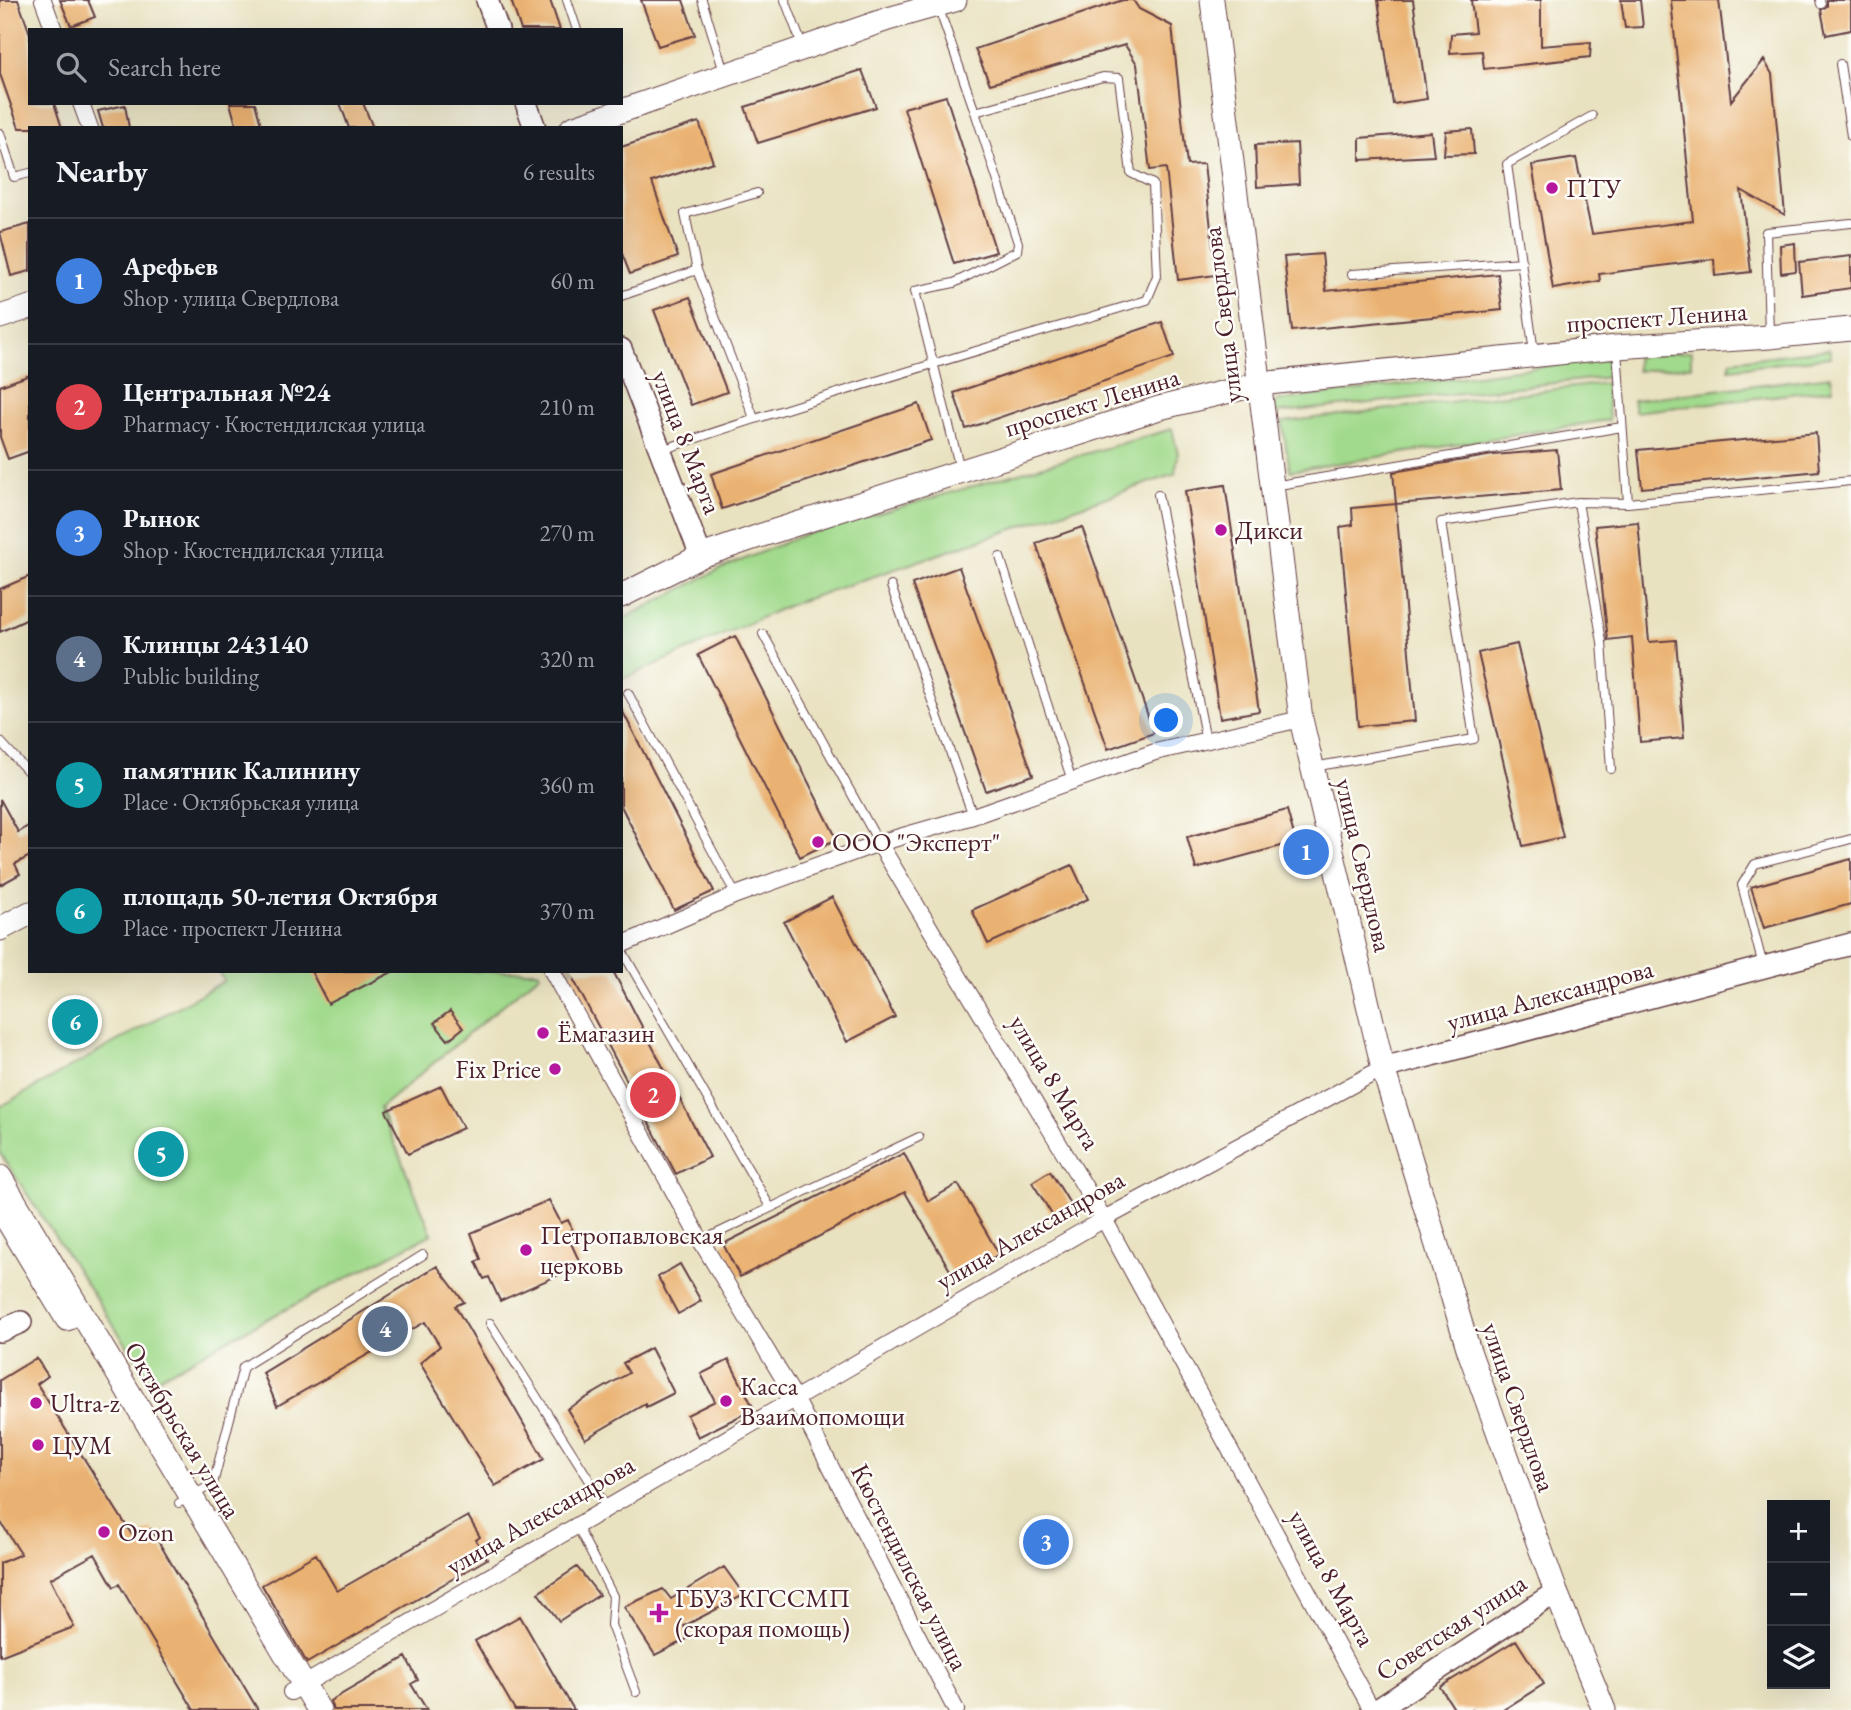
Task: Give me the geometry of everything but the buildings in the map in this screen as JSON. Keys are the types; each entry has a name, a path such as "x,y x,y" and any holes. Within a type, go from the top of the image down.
{"main road":[{"name":"улица Свердлова","path":"1212,0 1301,719 1383,1068 1469,1351 1556,1592 1604,1710"},
{"path":"623,104 725,75 888,19 947,3"},
{"path":"575,126 605,109"},
{"path":"0,317 28,308"},
{"name":"проспект Ленина","path":"623,595 701,555 1159,408 1259,384 1617,347 1851,329"},
{"path":"0,929 28,914"},
{"name":"Октябрьская улица","path":"0,1177 184,1500 299,1695 319,1710"},
{"name":"Октябрьская улица","path":"0,1208 184,1500"}],"street":[{"path":"43,0 53,28"},
{"path":"487,0 497,28"},
{"path":"82,105 89,126"},
{"path":"527,105 534,126"},
{"name":"улица 8 Марта","path":"623,354 701,555"},
{"path":"623,946 736,895 879,843 973,816 1155,752 1301,719"},
{"name":"улица 8 Марта","path":"879,843 1104,1219 1374,1710"},
{"name":"улица Александрова","path":"299,1695 607,1508 1104,1219 1383,1068 1851,944"},
{"name":"Кюстендилская улица","path":"553,973 701,1241 795,1398 956,1710"},
{"path":"0,1331 21,1322"},
{"name":"Советская улица","path":"1374,1710 1556,1592"}],"lane":[{"path":"567,0 577,28"},
{"path":"702,0 725,75"},
{"path":"785,0 803,48"},
{"path":"947,3 975,112 1018,243 1017,251 954,283 915,291 960,472"},
{"path":"1840,64 1851,136"},
{"path":"660,450 754,418 1147,300 1157,276 1153,184 1131,173 1119,78 1104,77 975,112"},
{"path":"1535,355 1507,164 1592,116"},
{"path":"0,133 14,177 28,174"},
{"path":"754,418 697,270 685,214 757,193"},
{"path":"1769,337 1766,232 1851,223"},
{"path":"1352,274 1522,262"},
{"path":"623,295 697,270"},
{"path":"1617,347 1628,503"},
{"path":"1272,486 1622,427"},
{"path":"1313,767 1474,739 1441,522 1578,502 1628,503 1851,481"},
{"path":"1158,495 1206,741"},
{"path":"1578,502 1602,642 1611,769"},
{"path":"1000,557 1072,781"},
{"path":"891,586 973,816"},
{"name":"улица 8 Марта","path":"762,634 879,843"},
{"path":"628,693 736,895"},
{"path":"0,741 28,772"},
{"path":"1763,969 1742,886 1755,864 1851,839"},
{"path":"623,951 770,1208"},
{"path":"701,1241 919,1136"},
{"path":"184,1500 213,1484 243,1367 424,1255"},
{"path":"490,1323 607,1508"},
{"path":"577,1526 613,1596 611,1625 636,1692"}],"green space":[{"path":"1829,349 1831,357 1729,369 1731,361"},
{"path":"1691,351 1691,366 1637,371 1636,357"},
{"path":"1608,358 1610,377 1276,413 1275,401"},
{"path":"1831,376 1833,389 1635,412 1633,400"},
{"path":"1606,383 1609,420 1290,471 1282,422"},
{"path":"1172,429 1178,454 1175,474 792,604 623,679 623,619 718,570 803,535"},
{"path":"220,973 540,974 380,1108 432,1234 151,1382 0,1153 0,1107 224,981"}],"tunnel":[{"path":"557,979 568,973"}],"place":[{"name":"ПТУ","path":"1552,188"},
{"name":"Дикси","path":"1221,530"},
{"name":"ООО \"Эксперт\"","path":"818,842"},
{"name":"Арефьев","path":"1306,852"},
{"name":"площадь 50-летия Октября","path":"75,1022"},
{"name":"Ёмагазин","path":"543,1033"},
{"name":"Fix Price","path":"555,1069"},
{"name":"Центральная №24","path":"653,1095"},
{"name":"памятник Калинину","path":"161,1154"},
{"name":"Петропавловская церковь","path":"526,1250"},
{"name":"Клинцы 243140","path":"385,1329"},
{"name":"Касса Взаимопомощи","path":"726,1401"},
{"name":"Ultra-z","path":"36,1403"},
{"name":"ЦУМ","path":"38,1445"},
{"name":"Ozon","path":"104,1532"},
{"name":"Рынок","path":"1046,1542"},
{"name":"ГБУЗ КГССМП (скорая помощь)","path":"659,1613"}]}
